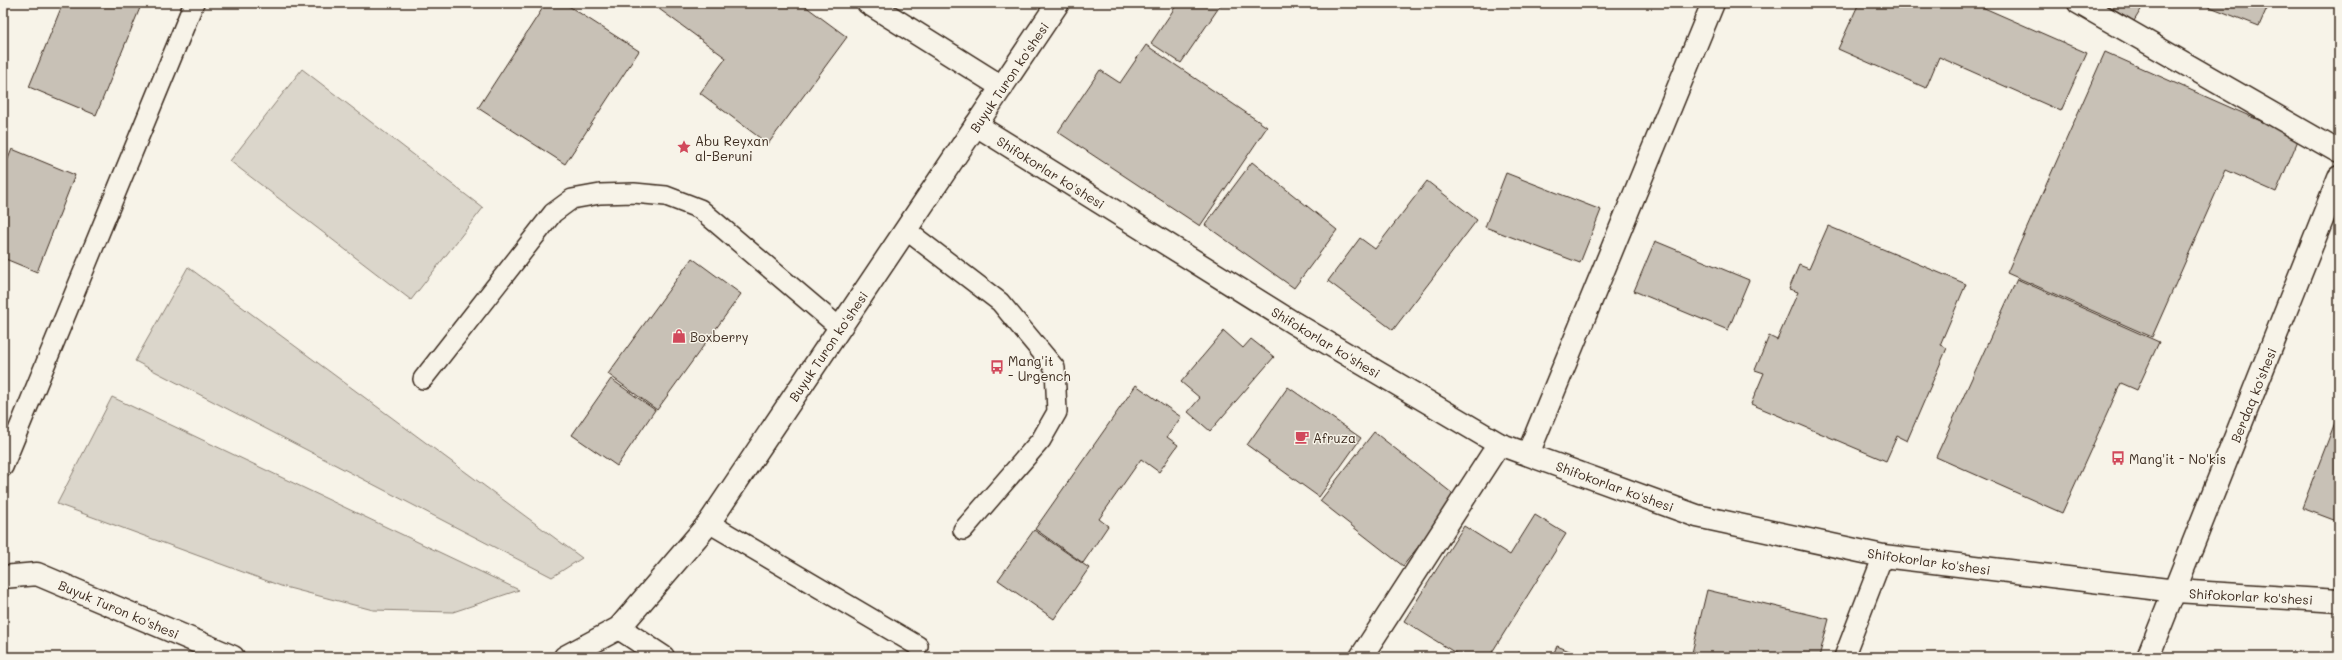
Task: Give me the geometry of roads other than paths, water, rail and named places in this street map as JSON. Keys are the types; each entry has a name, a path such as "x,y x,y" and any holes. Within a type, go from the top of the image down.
{"street":[{"path":"868,3 1002,87"},
{"name":"Buyuk Turon ko'shesi","path":"565,657 619,628 709,523 1058,3"},
{"path":"1528,454 1713,3"},
{"path":"2079,3 2339,152"},
{"name":"Shifokorlar ko'shesi","path":"976,125 1292,322 1499,444 1697,516 1883,556 2176,591 2339,601"},
{"name":"Berdaq ko'shesi","path":"2148,657 2176,591 2339,178"},
{"path":"1361,657 1499,444"},
{"name":"Buyuk Turon ko'shesi","path":"3,577 37,574 233,657"},
{"path":"619,628 663,657"}],"lane":[{"path":"3,467 194,3"},
{"path":"423,379 553,213 572,199 600,194 634,193 666,196 700,209 840,328"},
{"path":"906,230 1000,302 1055,368 1057,412 1041,440 963,530"},
{"path":"709,523 918,646"},
{"path":"1844,657 1883,556"}],"place":[{"name":"Abu Reyxan al-Beruni","path":"684,147"},
{"name":"Boxberry","path":"679,336"},
{"name":"Mang'it - Urgench","path":"997,367"},
{"name":"Afruza","path":"1302,437"},
{"name":"Mang'it - No'kis","path":"2118,458"}]}
